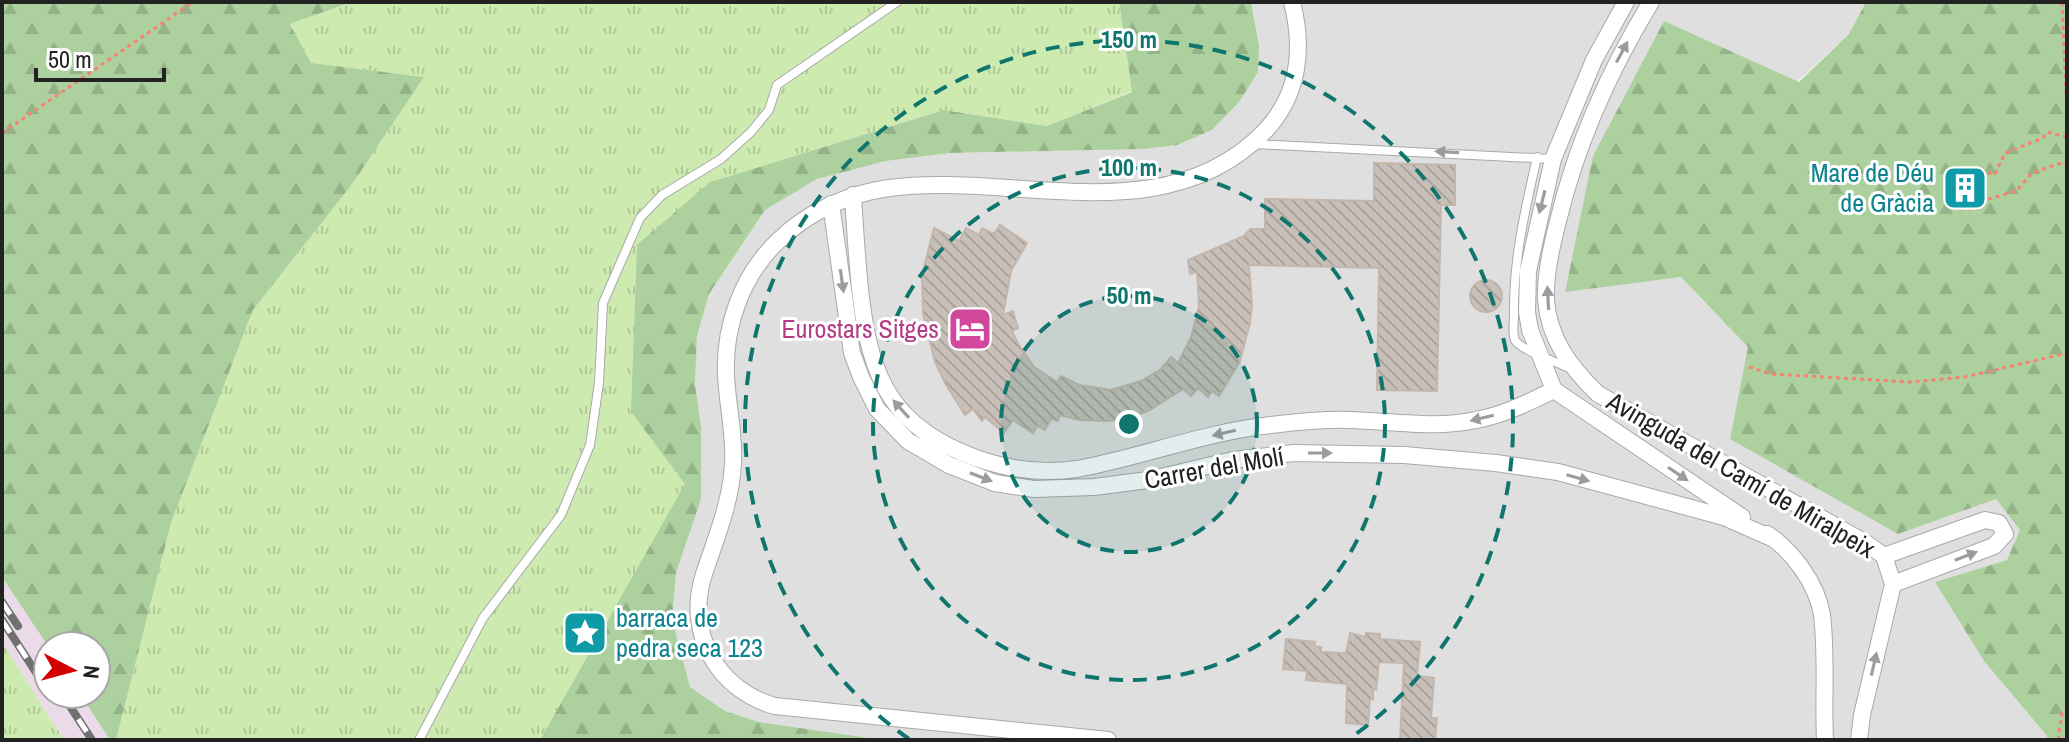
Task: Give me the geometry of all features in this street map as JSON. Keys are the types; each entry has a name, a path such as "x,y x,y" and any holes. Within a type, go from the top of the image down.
{"street":[{"path":"1108,740 775,706 756,701 719,670 700,629 698,602 732,474 733,449 726,370 729,331 741,296 764,257 792,230 831,204 853,195 912,186 1095,193 1130,191 1192,176 1252,143 1274,121 1292,89 1298,42 1292,2"},
{"path":"1554,390 1538,353 1527,312 1528,271 1545,158 1626,2"},
{"name":"Avinguda del Camí de Miralpeix","path":"1651,2 1611,72 1565,191 1554,235 1546,300 1553,333 1573,370 1598,394 1866,543 1884,556 1893,584 1859,740"},
{"name":"Carrer del Molí","path":"853,195 855,247 866,340 877,374 890,396 914,423 947,446 985,461 1017,469 1074,469 1254,427 1344,419 1447,424 1502,414 1554,390"},
{"name":"Carrer del Molí","path":"831,204 852,353 877,409 908,441 949,465 995,483 1034,489 1094,487 1148,480 1233,460 1294,453 1404,455 1558,472 1724,517 1776,540"},
{"name":"Avinguda del Camí de Miralpeix","path":"1554,390 1776,540 1797,562 1811,585 1821,613 1825,740"},
{"path":"1884,556 1985,520 1999,523 2005,534 1994,546 1893,584"}],"lane":[{"path":"419,740 483,618 561,515 590,445 599,383 603,303 640,218 662,195 721,159 751,132 769,110 777,85 897,2"},
{"path":"1252,143 1545,158 1518,240 1513,336 1524,349 1573,370"}],"path":[{"path":"2,133 193,2"},
{"path":"2062,2 2067,113"},
{"path":"2067,137 2047,132 2043,138 2005,153 1995,174 1966,171 1955,174 1955,196 1960,209 1977,209 1989,199 2016,191 2032,173 2067,161"},
{"path":"1749,367 1772,374 1910,382 1965,377 2067,353"},
{"path":"2058,740 2062,713 2067,708"}],"shaded area":[{"path":"1251,2 1866,2 1849,34 1566,291 1681,277 1748,347 1996,498 2020,530 2007,560 1935,582 1984,661 2047,736 2047,740 883,740 759,722 725,711 690,687 672,619 676,573 689,535 701,426 695,385 697,336 709,294 765,210 817,179 886,161 950,153 1177,145 1255,20"},
{"path":"2,577 37,630 32,630 32,689 2,642"},
{"path":"45,710 90,710 110,740 64,740"}],"green space":[{"path":"2,2 352,2 290,24 311,63 424,77 353,183 253,310 171,523 116,740 110,740 90,710 112,710 112,630 37,630 2,577"},
{"path":"352,2 1119,2 1132,91 1047,126 944,110 710,182 631,412 686,484 540,740 116,740 171,523 253,310 353,183 424,77 311,64 290,24"},
{"path":"1119,2 1251,2 1259,46 1258,72 1239,102 1212,130 1177,145 1143,149 950,153 886,161 817,179 765,210 709,294 697,336 695,385 701,426 701,499 676,573 672,619 690,687 725,711 759,722 883,740 540,740 685,484 631,412 637,245 710,182 944,110 1047,126 1132,92"},
{"path":"1866,2 2067,2 2067,740 2047,740 2047,736 1984,661 1935,582 2007,560 2020,530 1996,499 1898,534 1730,439 1748,347 1681,277 1565,292 1593,156 1664,21 1799,82 1849,34"},
{"path":"2,642 32,689 32,710 45,710 64,740 2,740"}],"building":[{"path":"1374,163 1455,165 1455,205 1441,205 1437,391 1377,390 1379,268 1249,265 1250,323 1240,361 1219,396 1212,391 1208,397 1198,388 1191,396 1183,389 1148,411 1128,418 1079,420 1060,415 1058,421 1051,419 1045,430 1037,426 1033,433 1013,420 1004,433 985,417 982,421 973,409 965,415 945,383 935,362 923,313 922,275 934,228 959,241 966,228 979,235 982,228 994,234 1000,225 1027,243 1011,271 1003,315 1013,311 1018,328 1012,331 1019,345 1034,367 1057,382 1061,376 1079,385 1111,390 1141,381 1161,369 1171,357 1178,363 1191,337 1199,306 1197,272 1190,274 1188,260 1244,236 1250,229 1265,229 1265,199 1374,201"},
{"name":"Mare de Déu de Gràcia","path":"1969,173 1975,200 1969,206 1962,203 1955,177"},
{"path":"1486,280 1497,285 1502,296 1497,307 1486,312 1475,307 1470,296 1475,285"},
{"path":"1350,633 1365,637 1366,633 1380,634 1380,639 1420,642 1417,676 1434,678 1431,718 1437,718 1435,740 1400,740 1404,663 1379,662 1376,690 1373,689 1373,699 1370,699 1368,725 1346,723 1347,684 1306,680 1307,671 1283,669 1286,639 1315,642 1314,646 1321,647 1321,652 1346,653"}],"railway":[{"path":"2,602 18,626"},
{"path":"2,620 32,666"},
{"path":"72,710 92,740"}],"place":[{"name":"Mare de Déu de Gràcia","path":"1965,188"},
{"name":"Eurostars Sitges","path":"970,329"},
{"name":"barraca de pedra seca 123","path":"585,633"}]}
